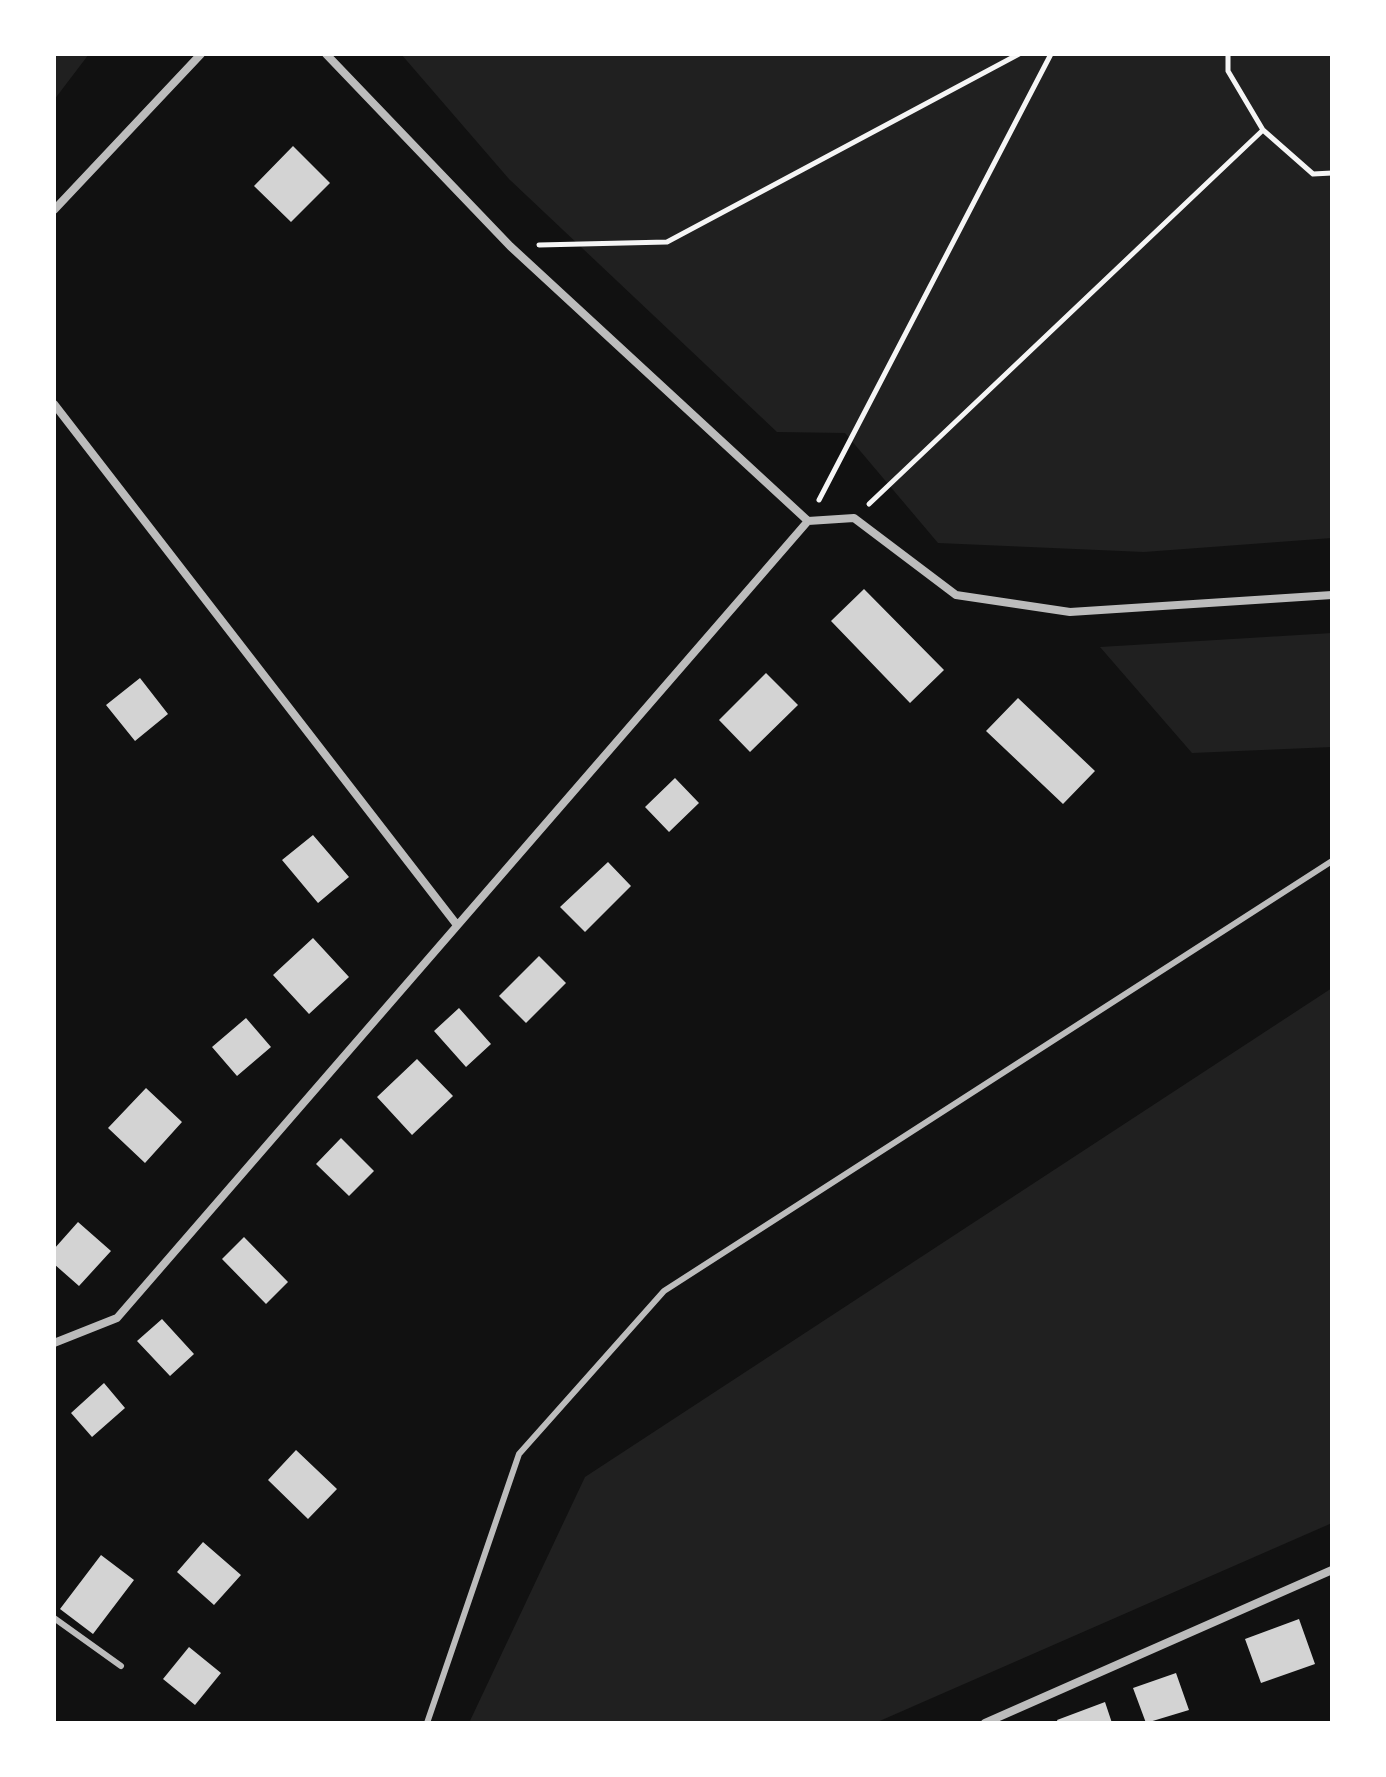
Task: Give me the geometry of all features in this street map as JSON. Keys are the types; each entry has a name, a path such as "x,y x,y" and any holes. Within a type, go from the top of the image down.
{"street":[{"path":"54,210 201,54"},
{"path":"326,54 510,246 808,521"},
{"path":"54,404 457,925"},
{"path":"54,1343 117,1318 808,521 854,518 956,595 1070,612 1332,595"},
{"path":"985,1723 1332,1570"}],"lane":[{"path":"427,1723 519,1454 664,1291 1332,861"},
{"path":"54,1618 121,1666"}],"path":[{"path":"510,246 667,242 1019,54"},
{"path":"808,521 1051,54"},
{"path":"1228,54 1228,71 1263,130 1313,174 1332,173"},
{"path":"854,518 1263,130"}],"shaded area":[{"path":"54,54 89,54 54,100"},
{"path":"401,54 1332,54 1332,538 1144,552 938,543 845,433 777,432 509,179"},
{"path":"1332,633 1332,747 1192,753 1100,647"},
{"path":"1332,988 1332,1523 875,1723 469,1723 585,1477"}],"building":[{"path":"293,146 330,183 291,222 254,186"},
{"path":"864,589 944,670 910,703 831,621"},
{"path":"766,673 798,705 750,752 719,720"},
{"path":"140,678 168,714 135,741 106,705"},
{"path":"1018,698 1095,771 1063,804 986,731"},
{"path":"675,778 699,803 669,832 645,807"},
{"path":"313,835 349,877 318,903 282,860"},
{"path":"608,862 631,886 585,932 560,907"},
{"path":"313,938 349,977 309,1014 273,975"},
{"path":"539,956 566,983 526,1023 499,996"},
{"path":"459,1008 491,1044 466,1067 434,1031"},
{"path":"246,1018 271,1047 237,1076 212,1047"},
{"path":"417,1059 453,1096 412,1135 377,1097"},
{"path":"146,1088 182,1122 145,1163 108,1128"},
{"path":"341,1138 374,1171 349,1196 316,1164"},
{"path":"78,1222 111,1251 79,1286 54,1264 54,1249"},
{"path":"244,1237 288,1282 266,1304 222,1259"},
{"path":"162,1319 194,1354 170,1376 137,1341"},
{"path":"104,1383 125,1408 92,1437 71,1413"},
{"path":"296,1450 337,1489 308,1519 268,1480"},
{"path":"203,1542 241,1575 214,1605 177,1572"},
{"path":"101,1555 134,1580 93,1634 60,1609"},
{"path":"1299,1619 1315,1664 1261,1683 1245,1639"},
{"path":"189,1647 221,1673 195,1705 163,1679"},
{"path":"1176,1673 1189,1710 1146,1723 1133,1688"},
{"path":"1105,1702 1112,1723 1058,1723 1057,1720"}]}
